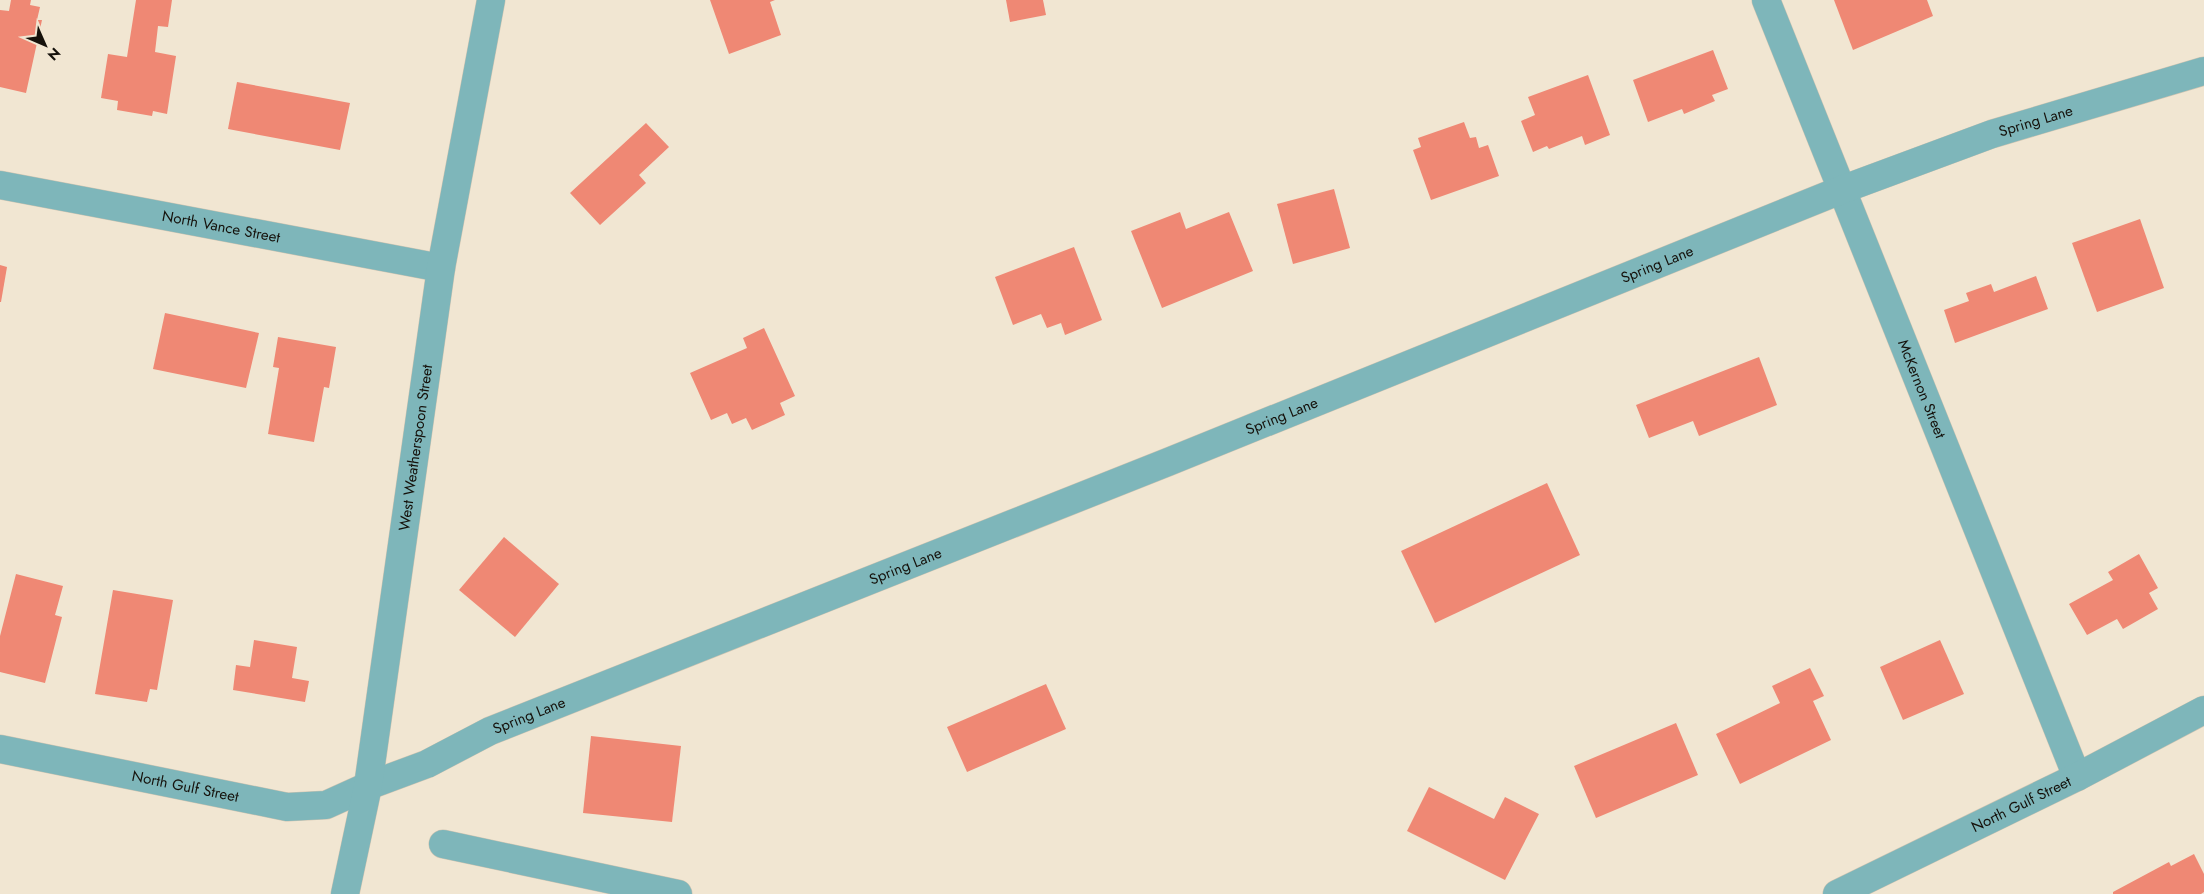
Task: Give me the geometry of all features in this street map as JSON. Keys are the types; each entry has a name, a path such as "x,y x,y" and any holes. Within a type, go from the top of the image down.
{"street":[{"name":"West Weatherspoon Street","path":"345,894 368,786 442,268 491,0"},
{"name":"McKernon Street","path":"1766,0 2077,777"},
{"name":"Spring Lane","path":"368,786 427,764 490,731 1168,462 1841,190 1992,134 2204,71"},
{"name":"North Vance Street","path":"0,185 442,268"},
{"name":"North Gulf Street","path":"1837,894 2077,777 2204,710"},
{"name":"North Gulf Street","path":"0,749 287,807 326,806 368,786"},
{"path":"443,844 678,894"}],"building":[{"path":"11,0 31,0 30,5 40,7 37,20 42,20 26,93 0,87 0,10 9,11"},
{"path":"136,0 172,0 168,27 158,26 155,52 176,56 167,114 153,111 152,116 117,110 118,101 101,98 108,54 127,57"},
{"path":"710,0 775,0 770,2 781,35 729,54"},
{"path":"1006,0 1043,0 1046,15 1010,22"},
{"path":"1834,0 1927,0 1933,16 1853,50"},
{"path":"1713,50 1728,89 1712,95 1715,101 1684,114 1682,109 1648,122 1633,80"},
{"path":"1588,75 1610,135 1585,145 1582,136 1549,149 1547,146 1533,152 1521,121 1535,115 1528,97"},
{"path":"237,82 350,103 340,150 228,129"},
{"path":"1464,122 1470,138 1476,137 1479,148 1488,145 1499,176 1431,200 1413,150 1421,147 1418,138"},
{"path":"646,123 669,147 639,175 646,183 600,225 570,193"},
{"path":"1334,189 1350,248 1293,264 1277,204"},
{"path":"1180,212 1186,229 1229,212 1253,271 1162,308 1131,231"},
{"path":"2140,219 2164,288 2097,312 2072,243"},
{"path":"1074,247 1102,320 1065,335 1061,323 1047,328 1041,314 1013,325 995,277"},
{"path":"0,265 7,267 1,302 0,302"},
{"path":"2036,276 2048,309 1955,343 1944,310 1969,301 1966,293 1991,284 1994,292"},
{"path":"165,313 259,333 246,388 153,369"},
{"path":"764,328 795,396 780,403 785,415 752,430 746,418 732,424 727,413 711,420 690,373 747,348 743,338"},
{"path":"278,337 336,347 329,388 324,387 314,442 268,434 279,368 273,367"},
{"path":"1759,357 1777,405 1699,436 1693,421 1649,438 1636,405"},
{"path":"1547,483 1580,555 1435,623 1401,551"},
{"path":"504,537 559,584 515,637 459,590"},
{"path":"2139,554 2158,588 2149,593 2158,609 2123,629 2117,619 2087,635 2069,604 2113,580 2108,572"},
{"path":"16,574 63,586 55,615 62,617 45,683 0,672 0,636"},
{"path":"113,590 173,600 157,690 150,689 147,702 95,694"},
{"path":"254,640 297,647 292,678 309,681 305,702 233,690 236,665 250,667"},
{"path":"1940,640 1964,694 1903,720 1880,667"},
{"path":"1810,668 1824,696 1813,701 1831,740 1740,784 1716,734 1780,703 1772,686"},
{"path":"1046,684 1066,729 967,772 947,727"},
{"path":"1676,723 1698,775 1596,818 1574,766"},
{"path":"591,736 681,746 672,822 583,813"},
{"path":"1429,787 1494,819 1505,797 1539,814 1505,880 1407,831"},
{"path":"2194,854 2204,874 2204,892 2201,894 2113,894 2113,892 2169,862 2171,866"}]}
